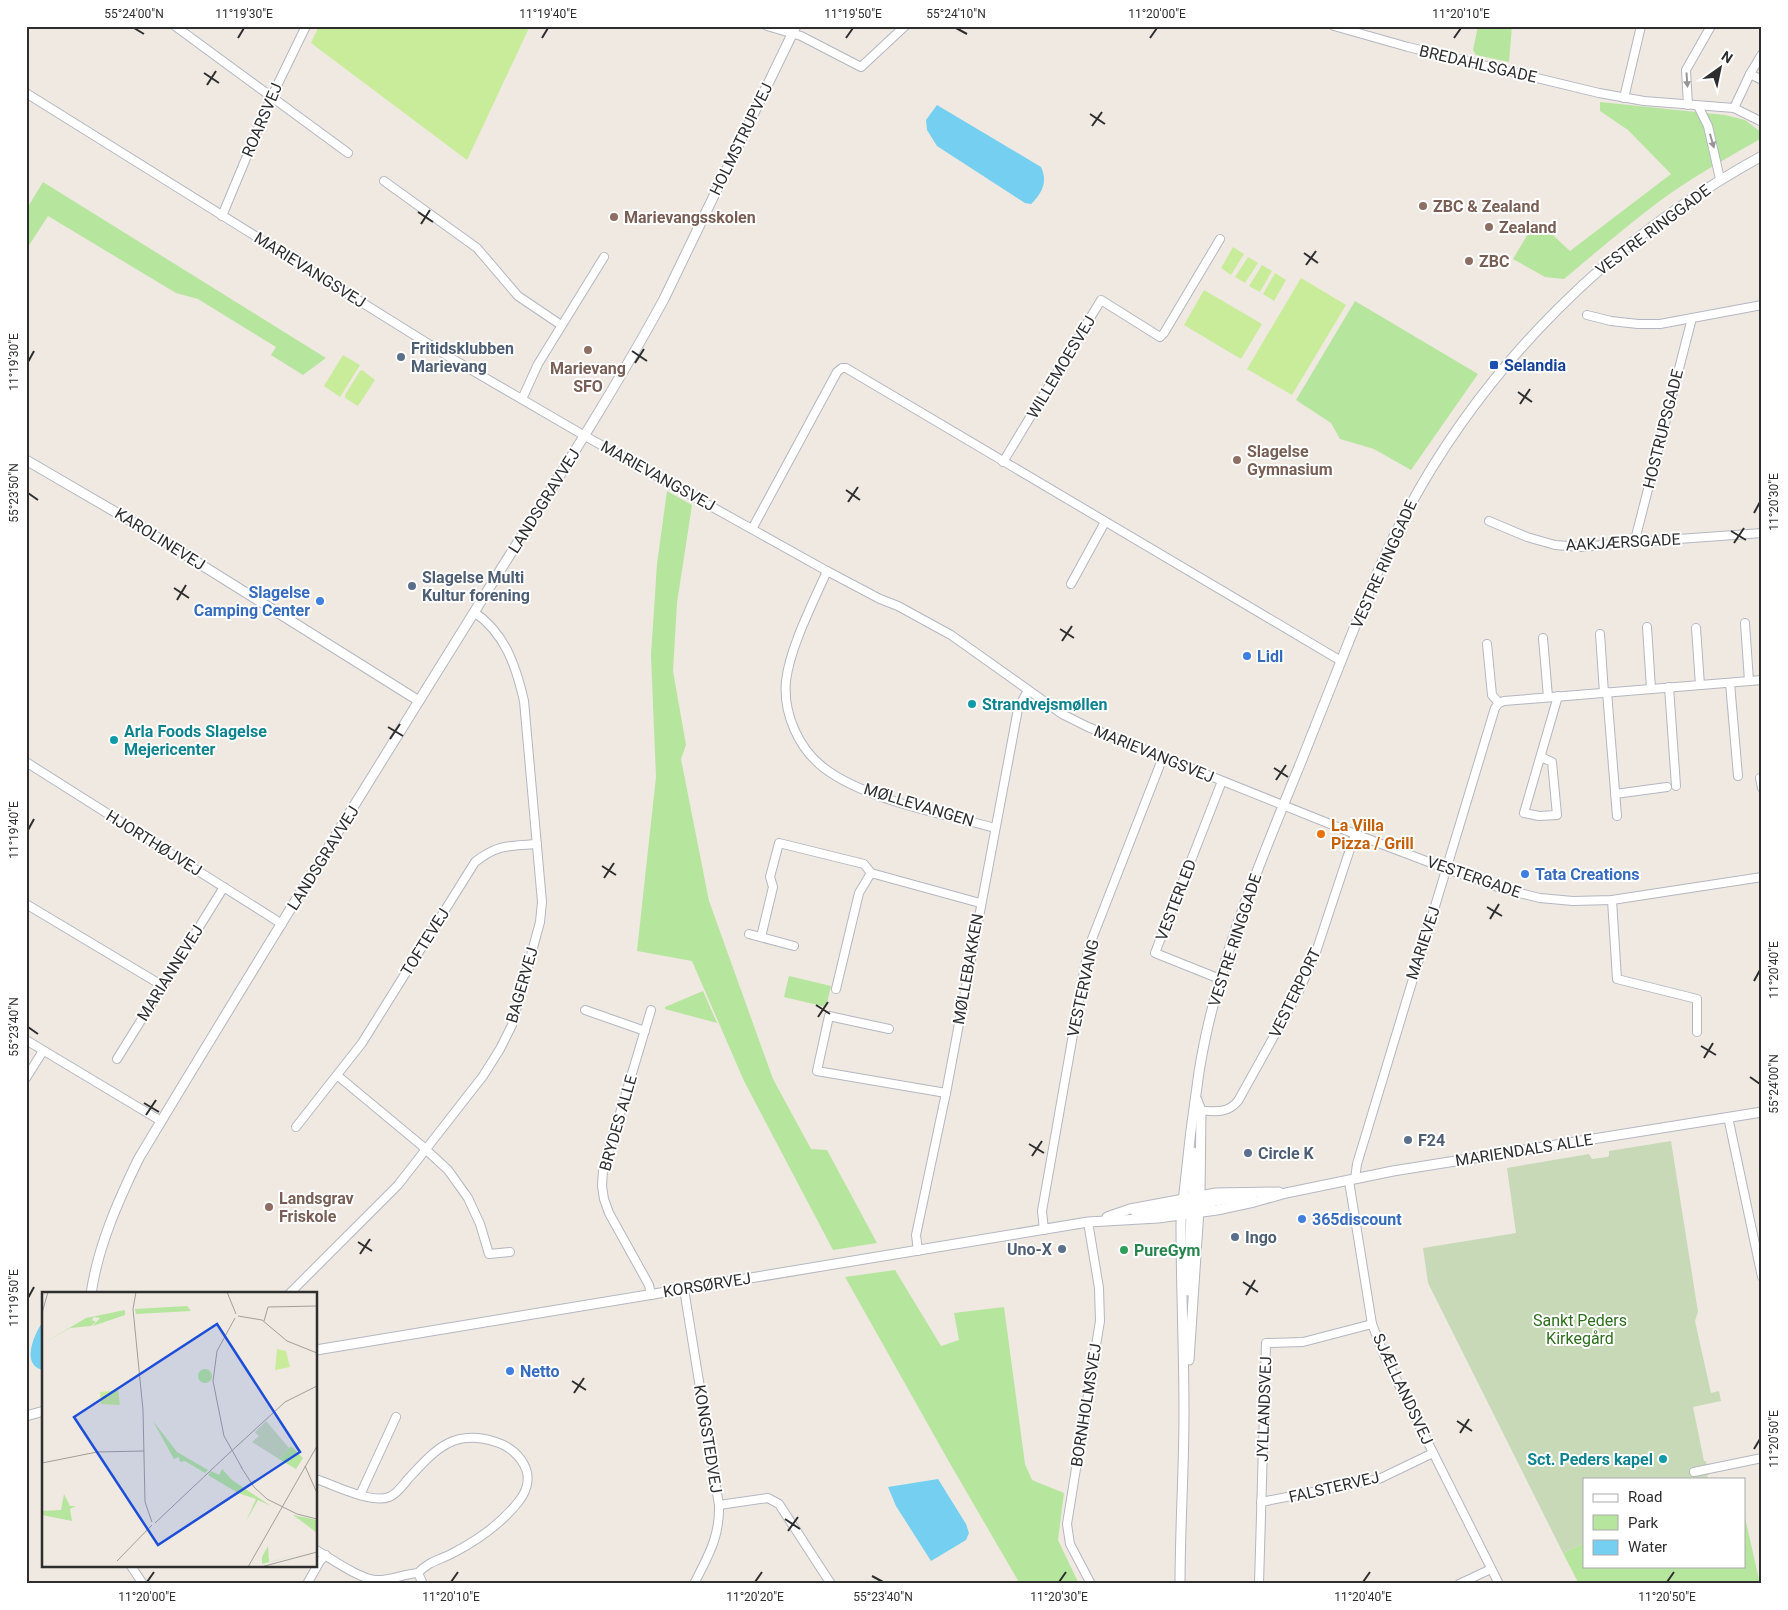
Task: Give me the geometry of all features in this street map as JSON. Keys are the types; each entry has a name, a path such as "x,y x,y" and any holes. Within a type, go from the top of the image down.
{"street":[{"path":"175,26 348,153"},
{"name":"ROARSVEJ","path":"222,216 271,98 306,26"},
{"path":"767,26 794,30 801,36 861,67 905,26"},
{"name":"BREDAHLSGADE","path":"1334,26 1418,50 1624,98 1734,108 1762,122"},
{"path":"1624,98 1641,26"},
{"path":"1688,105 1686,70 1711,26"},
{"name":"HOLMSTRUPVEJ","path":"585,436 664,299 794,30"},
{"path":"1734,108 1762,54"},
{"path":"1750,74 1762,80"},
{"name":"MARIEVANGSVEJ","path":"26,93 451,358 585,436 752,529 880,599 898,606 951,635 1062,714 1088,727 1284,805"},
{"path":"1698,106 1708,126 1720,179"},
{"name":"VESTRE RINGGADE","path":"1191,1205 1197,1110 1196,1097 1207,1028 1220,979 1240,919 1341,661 1380,565 1403,517 1423,481 1462,422 1489,386 1554,312 1603,265 1634,240 1720,179 1762,156"},
{"path":"384,181 477,248 518,296 561,325"},
{"name":"WILLEMOESVEJ","path":"1004,462 1101,300 1160,337 1220,239"},
{"path":"522,399 538,364 604,257"},
{"path":"1588,315 1611,321 1660,324 1762,305"},
{"name":"HOSTRUPSGADE","path":"1637,542 1636,536 1692,318"},
{"path":"752,529 837,372 842,368 850,369 1341,661"},
{"name":"LANDSGRAVVEJ","path":"91,1292 113,1214 139,1158 419,701 585,436"},
{"name":"KAROLINEVEJ","path":"26,460 136,524 419,701"},
{"name":"AAKJÆRSGADE","path":"1489,521 1527,537 1555,545 1582,547 1762,533"},
{"path":"1070,584 1106,522"},
{"name":"MØLLEVANGEN","path":"828,571 796,645 786,682 786,701 795,731 802,745 822,767 835,776 879,796 995,828"},
{"name":"BAGERVEJ","path":"290,1292 382,1202 483,1076 500,1049 512,1024 540,922 542,902 524,701 520,682 497,632 486,620 474,612"},
{"path":"1745,623 1749,681"},
{"path":"1647,627 1651,689"},
{"path":"1696,628 1700,685"},
{"path":"1600,634 1617,816"},
{"path":"1543,638 1548,697"},
{"path":"1487,644 1492,695 1497,706 1504,701 1762,680"},
{"path":"1730,682 1738,776"},
{"path":"1669,687 1676,786"},
{"name":"MØLLEBAKKEN","path":"918,1251 916,1235 946,1093 980,903 1018,709 1028,690"},
{"path":"1541,757 1552,762 1558,815 1539,816 1524,813 1558,696"},
{"name":"MARIEVEJ","path":"1352,1180 1419,954 1497,706"},
{"name":"VESTERVANG","path":"1044,1230 1042,1211 1087,955 1163,757"},
{"name":"HJORTHØJVEJ","path":"26,762 282,924"},
{"path":"1760,778 1762,788"},
{"name":"VESTERLED","path":"1220,979 1155,953 1222,781"},
{"path":"1615,794 1667,787"},
{"name":"VESTERGADE","path":"1284,805 1447,869 1503,889 1540,898 1573,901 1612,900 1762,877"},
{"name":"VESTERPORT","path":"1197,1110 1225,1111 1232,1109 1243,1093 1299,991 1315,955 1355,834"},
{"path":"761,937 773,887 770,877 779,843 864,864 870,872 980,903"},
{"name":"TOFTEVEJ","path":"296,1127 338,1076 362,1043 474,862 486,853 499,847 537,844"},
{"path":"836,989 859,893 870,872"},
{"name":"MARIANNEVEJ","path":"117,1059 224,887"},
{"path":"1612,900 1617,978 1697,999 1697,1032"},
{"path":"26,904 163,986"},
{"path":"748,934 794,946"},
{"path":"585,1010 645,1031"},
{"name":"BRYDES ALLE","path":"650,1294 649,1285 609,1212 602,1186 603,1170 651,1010"},
{"path":"889,1029 829,1016 817,1071 946,1093"},
{"path":"26,1040 161,1121"},
{"path":"26,1078 44,1051"},
{"path":"338,1076 426,1149 448,1170 468,1198 480,1224 489,1254 510,1252"},
{"name":"VESTRE RINGGADE","path":"1191,1205 1193,1161 1191,1133 1197,1110"},
{"name":"MARIENDALS ALLE","path":"1191,1205 1254,1202 1286,1192 1421,1166 1762,1112"},
{"path":"1728,1117 1762,1277"},
{"name":"SJÆLLANDSVEJ","path":"1352,1180 1372,1324 1384,1355 1499,1584"},
{"name":"MARIENDALS ALLE","path":"1191,1205 1225,1192 1286,1192"},
{"path":"1184,1418 1188,1368 1191,1205"},
{"path":"1180,1584 1191,1205"},
{"name":"KORSØRVEJ","path":"318,1350 1191,1205"},
{"name":"BORNHOLMSVEJ","path":"1088,1222 1099,1288 1100,1321 1067,1524 1070,1544 1091,1584"},
{"name":"KONGSTEDVEJ","path":"684,1289 719,1505 720,1522 714,1544 694,1584"},
{"name":"JYLLANDSVEJ","path":"1259,1584 1266,1343 1304,1342 1372,1324"},
{"path":"26,1416 42,1412"},
{"path":"360,1495 396,1417"},
{"path":"318,1480 360,1495 377,1499 390,1497 434,1452 450,1442 467,1438 484,1438 500,1443 514,1451 524,1463 527,1472 526,1489 519,1501 496,1524 475,1540 452,1553 426,1564 418,1573 376,1580 360,1575 318,1551"},
{"name":"FALSTERVEJ","path":"1261,1502 1379,1479 1433,1452"},
{"path":"1694,1472 1762,1458"},
{"path":"719,1505 768,1498 775,1500 780,1504 831,1584"},
{"path":"318,1565 326,1555"},
{"path":"132,1568 143,1584"},
{"path":"307,1584 316,1568"},
{"path":"1459,1584 1491,1569"},
{"path":"418,1573 423,1584"}],"green space":[{"path":"319,26 530,26 467,160 311,43"},
{"path":"1478,26 1512,26 1509,62 1476,55 1473,50"},
{"path":"1600,102 1725,115 1745,120 1762,133 1762,138 1698,175 1661,200 1564,279 1545,277 1513,259 1528,234 1542,225 1570,251 1671,174 1628,130 1600,111"},
{"path":"43,182 326,358 303,375 271,355 276,347 198,299 176,293 48,216 26,250 26,210"},
{"path":"1233,247 1244,254 1231,275 1221,268"},
{"path":"1248,257 1258,263 1245,283 1235,277"},
{"path":"1262,265 1272,271 1260,292 1249,286"},
{"path":"1275,273 1286,280 1274,301 1263,294"},
{"path":"1301,278 1346,305 1292,395 1247,369"},
{"path":"1204,290 1262,324 1241,359 1184,325"},
{"path":"1355,301 1478,374 1411,470 1374,449 1340,439 1331,423 1296,400"},
{"path":"343,355 360,365 340,397 324,386"},
{"path":"362,370 375,380 358,406 345,398 345,395"},
{"path":"667,491 692,505 677,603 673,671 686,745 681,759 709,901 773,1079 811,1149 827,1150 877,1243 833,1250 744,1081 692,961 637,951 656,777 651,655 657,564"},
{"path":"789,976 831,986 826,1007 784,997"},
{"path":"703,991 717,1023 665,1009 665,1007"},
{"name":"Sankt Peders Kirkegård","path":"1671,1141 1698,1312 1695,1321 1711,1393 1719,1391 1721,1401 1693,1407 1704,1461 1706,1461 1709,1475 1707,1475 1708,1478 1583,1478 1583,1543 1563,1553 1428,1283 1423,1248 1516,1233 1507,1168 1589,1154 1592,1159 1607,1157 1609,1156 1609,1151"},
{"path":"895,1270 941,1346 959,1340 954,1313 1004,1307 1025,1464 1032,1480 1064,1493 1058,1540 1079,1584 1020,1584 845,1277"},
{"path":"1746,1522 1760,1584 1579,1584 1563,1553 1583,1543 1583,1568 1746,1568"}],"water":[{"path":"937,105 1041,167 1044,178 1043,187 1031,204 1025,203 937,146 927,130 926,120"},
{"path":"42,1323 42,1369 36,1367 32,1362 31,1356 33,1340"},
{"path":"938,1479 966,1524 969,1533 966,1540 931,1561 896,1506 888,1487"}],"place":[{"name":"ZBC & Zealand","path":"1423,206"},
{"name":"Marievangsskolen","path":"614,217"},
{"name":"Zealand","path":"1489,227"},
{"name":"ZBC","path":"1469,261"},
{"name":"Marievang SFO","path":"588,350"},
{"name":"Fritidsklubben Marievang","path":"401,357"},
{"name":"Selandia","path":"1494,365"},
{"name":"Slagelse Gymnasium","path":"1237,460"},
{"name":"Slagelse Multi Kultur forening","path":"412,586"},
{"name":"Slagelse Camping Center","path":"320,601"},
{"name":"Lidl","path":"1247,656"},
{"name":"Strandvejsmøllen","path":"972,704"},
{"name":"Arla Foods Slagelse Mejericenter","path":"114,740"},
{"name":"La Villa Pizza / Grill","path":"1321,834"},
{"name":"Tata Creations","path":"1525,874"},
{"name":"F24","path":"1408,1140"},
{"name":"Circle K","path":"1248,1153"},
{"name":"Landsgrav Friskole","path":"269,1207"},
{"name":"365discount","path":"1302,1219"},
{"name":"Ingo","path":"1235,1237"},
{"name":"Uno-X","path":"1062,1249"},
{"name":"PureGym","path":"1124,1250"},
{"name":"Netto","path":"510,1371"},
{"name":"Sct. Peders kapel","path":"1663,1459"}]}
